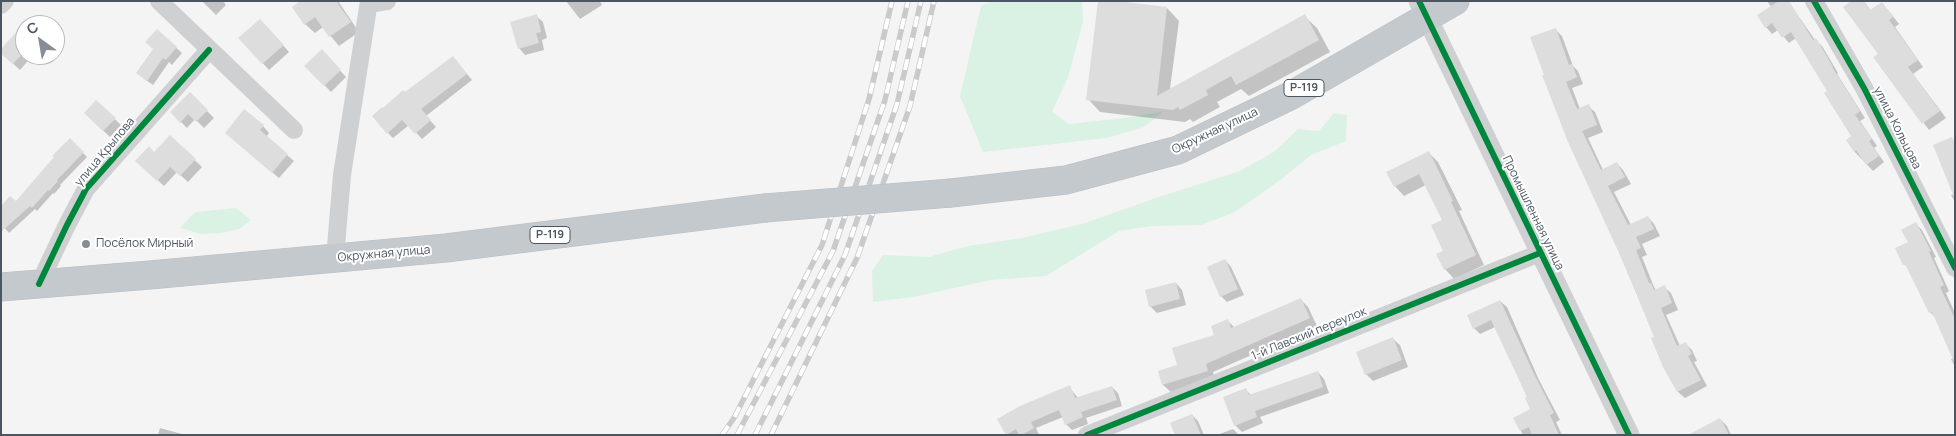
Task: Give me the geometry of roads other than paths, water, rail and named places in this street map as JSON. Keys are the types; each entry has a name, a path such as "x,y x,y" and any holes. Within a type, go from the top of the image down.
{"highway":[{"name":"Окружная улица","path":"1,287 446,248 765,208 952,193 1066,180 1178,150 1290,96 1423,10 1455,1"}],"street":[{"path":"1,6 5,1"},
{"path":"159,1 294,130"},
{"path":"335,258 342,175 369,3 387,1"},
{"name":"улица Кольцова","path":"1814,1 1864,88 1953,261"},
{"name":"Промышленная улица","path":"1423,10 1628,435"},
{"name":"улица Крылова","path":"39,284 86,189 209,50"},
{"name":"1-й Лавский переулок","path":"1093,434 1540,253"}],"railway":[{"path":"722,435 734,418 822,245 869,99 892,1"},
{"path":"737,435 833,251 885,100 908,1"},
{"path":"755,435 845,255 897,104 921,1"},
{"path":"771,435 857,258 910,106 934,1"}],"place":[{"name":"Посёлок Мирный","path":"86,244"}]}
